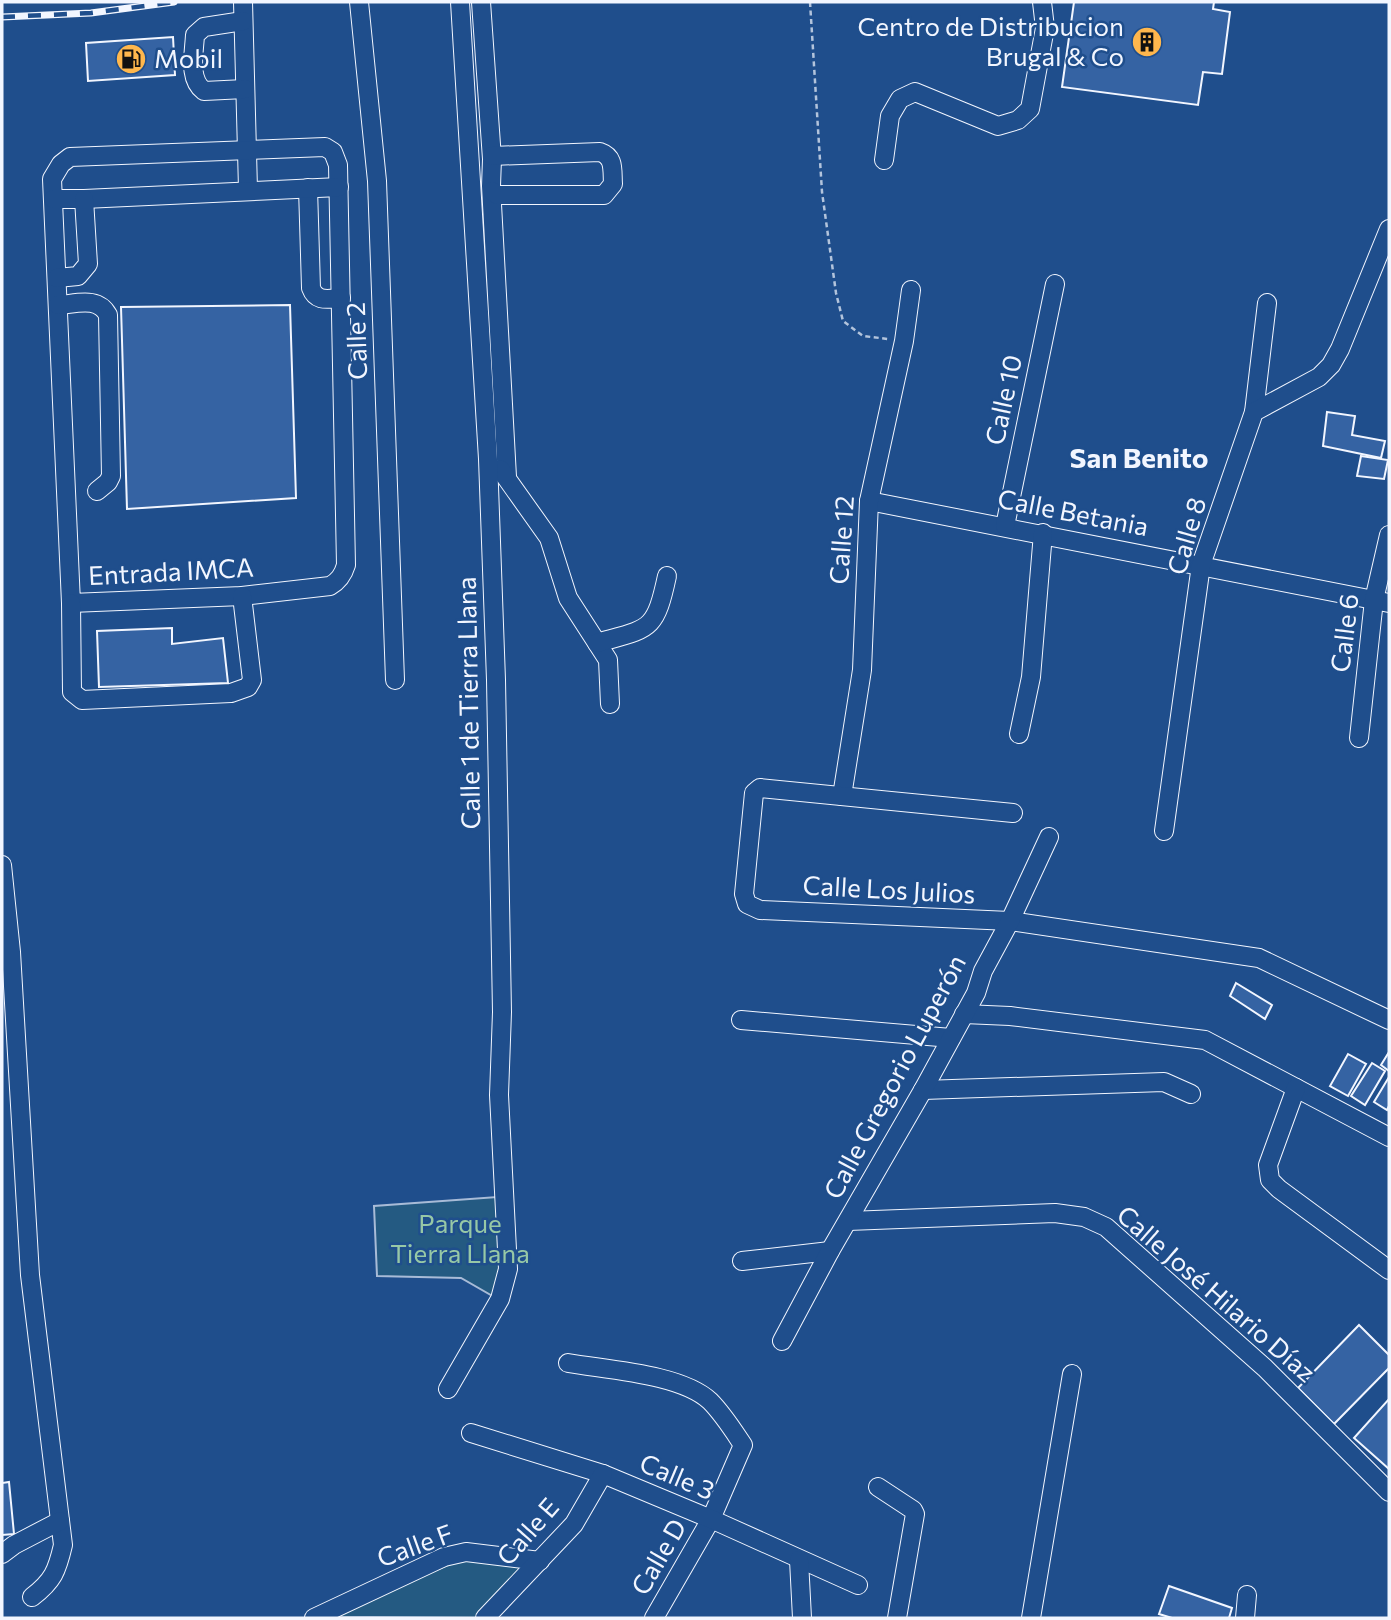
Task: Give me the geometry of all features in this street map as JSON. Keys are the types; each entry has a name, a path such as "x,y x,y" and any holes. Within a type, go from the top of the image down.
{"street":[{"path":"243,2 248,189"},
{"name":"Calle 2","path":"359,2 377,181 395,680"},
{"name":"Calle 1 de Tierra Llana","path":"448,1388 500,1299 508,1269 499,1095 502,1012 496,680 487,452 460,2"},
{"path":"481,2 492,156 507,477"},
{"path":"884,160 890,116 900,99 915,92 998,125 1018,121 1030,109 1045,28 1042,2"},
{"path":"243,21 199,30 195,36 194,78 196,85 204,91 245,89"},
{"name":"Entrada IMCA","path":"325,147 336,157 339,187 346,565 344,574 338,582 330,586 242,596 71,603 52,179 55,172 70,157 246,149 325,147"},
{"path":"492,156 600,152 611,159 613,184 604,195 497,195 492,191"},
{"path":"53,198 84,200 248,189 339,187"},
{"path":"308,188 313,295 318,299 341,298"},
{"path":"57,278 78,276 88,264 84,200"},
{"path":"1254,412 1319,377 1331,365 1389,229"},
{"name":"Calle 10","path":"1005,526 1055,284"},
{"name":"Calle 12","path":"842,796 862,670 869,501 904,341 911,290"},
{"path":"58,305 89,302 98,304 108,315 111,476 97,491"},
{"name":"Calle 8","path":"1164,831 1201,565 1254,412 1267,303"},
{"path":"487,452 549,538 568,598 608,660 610,704"},
{"name":"Calle Betania","path":"869,501 1382,601"},
{"path":"1020,734 1031,677 1043,533"},
{"name":"Calle 6","path":"1359,738 1382,601 1389,535"},
{"path":"597,643 640,631 650,623 657,614 667,576"},
{"path":"71,603 72,692 82,700 231,693 248,687 252,680 242,596"},
{"name":"Calle Los Julios","path":"1013,813 760,788 754,793 744,894 747,904 760,910 1010,922 1259,958 1389,1020"},
{"name":"Calle Gregorio Luperón","path":"782,1340 976,993 992,950 1010,922 1049,837"},
{"path":"2,864 11,952 30,1275 63,1545 58,1569 46,1586 32,1597"},
{"path":"964,1014 1010,1016 1205,1040 1389,1137"},
{"path":"741,1020 951,1038"},
{"path":"923,1090 1164,1082 1191,1094"},
{"path":"1297,1088 1269,1165 1270,1180 1389,1270"},
{"name":"Calle José Hilario Díaz","path":"848,1220 1055,1213 1084,1217 1106,1227 1265,1368 1389,1492"},
{"path":"742,1261 830,1251"},
{"name":"Calle D","path":"568,1363 669,1380 690,1388 709,1400 743,1446 711,1519 654,1618"},
{"path":"1031,1618 1072,1374"},
{"name":"Calle 3","path":"471,1433 603,1474 858,1585"},
{"name":"Calle E","path":"485,1618 574,1524 603,1474"},
{"path":"878,1487 915,1514 897,1618"},
{"path":"2,1554 60,1521"},
{"name":"Calle F","path":"314,1618 444,1557 466,1552 540,1561"},
{"path":"799,1560 802,1618"},
{"path":"1245,1618 1247,1595"}],"path":[{"path":"810,2 822,192 836,293 843,321 863,335 904,341"}],"green space":[{"name":"Parque Tierra Llana","path":"497,1197 504,1265 496,1298 461,1278 377,1276 374,1206"},
{"path":"463,1559 521,1566 521,1573 476,1618 336,1617 396,1586"}],"building":[{"name":"Centro de Distribucion Brugal & Co","path":"1074,2 1214,2 1213,9 1230,12 1222,74 1203,72 1198,105 1062,87"},
{"name":"Mobil","path":"173,37 175,75 88,81 86,43"},
{"path":"290,305 296,498 127,509 121,307"},
{"path":"1327,412 1355,416 1352,435 1385,441 1381,458 1323,446"},
{"path":"1361,456 1388,460 1384,479 1357,476"},
{"path":"172,628 172,644 223,638 228,683 99,687 97,631"},
{"path":"1236,983 1272,1005 1265,1019 1230,996"},
{"path":"1389,1052 1389,1071 1381,1065"},
{"path":"1348,1054 1366,1064 1348,1096 1330,1086"},
{"path":"1372,1063 1385,1071 1365,1105 1351,1096"},
{"path":"1389,1077 1389,1106 1387,1110 1374,1102"},
{"path":"1359,1325 1389,1355 1389,1368 1334,1424 1298,1388"},
{"path":"1389,1399 1389,1469 1354,1438"},
{"path":"9,1482 14,1534 2,1535 2,1483"},
{"path":"1169,1586 1232,1608 1229,1618 1172,1618 1159,1614"}],"railway":[{"path":"2,17 91,13 174,2"}],"place":[{"name":"Centro de Distribucion Brugal & Co","path":"1147,42"},
{"name":"Mobil","path":"131,59"}],"district":[{"name":"San Benito","path":"1139,458"}]}
